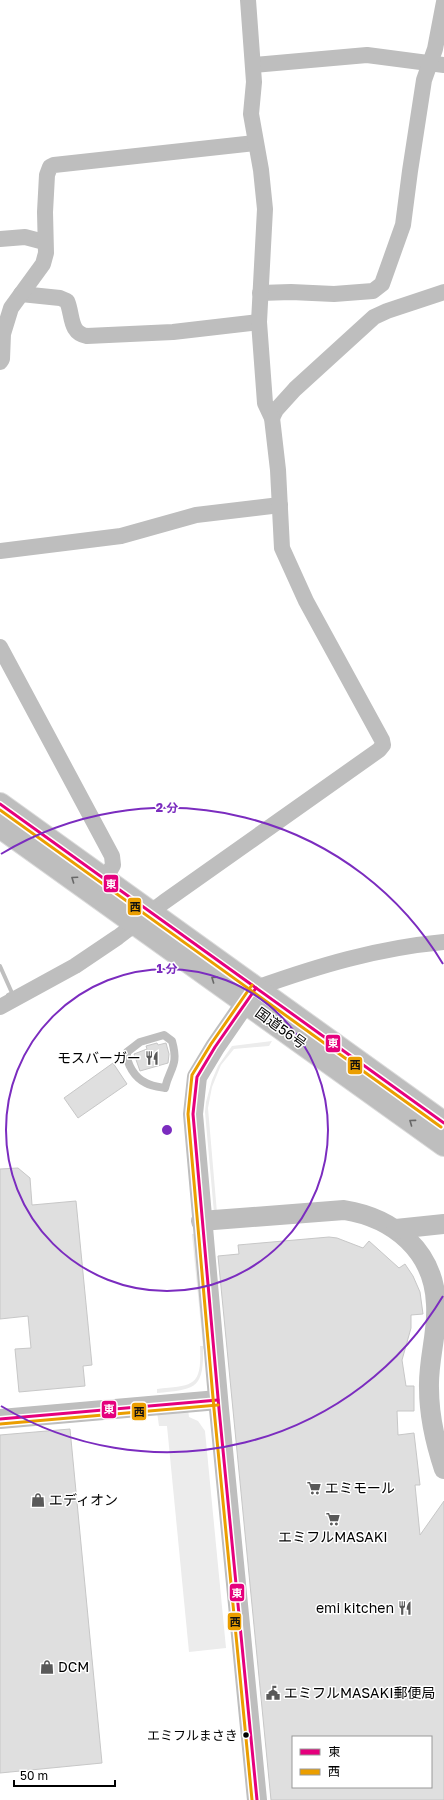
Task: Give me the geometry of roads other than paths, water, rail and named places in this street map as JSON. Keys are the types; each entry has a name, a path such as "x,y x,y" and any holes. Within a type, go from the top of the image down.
{"highway":[{"name":"国道56号","path":"0,804 101,887 251,995 444,1145"},
{"name":"国道56号","path":"0,827 101,887"},
{"name":"国道56号","path":"251,995 444,1123"}],"street":[{"path":"0,1007 75,966 331,785 383,745 382,740 284,557 282,548 278,470 272,418 265,403 259,322 265,209 261,170 255,143 252,114 253,65 248,0"},
{"path":"260,293 292,292 334,294 372,291 382,284 403,225 424,80 437,64 435,50 444,2"},
{"path":"253,65 367,55 437,64"},
{"path":"0,362 2,359 3,334 11,308 43,264 46,253 44,242 47,175 50,167 54,165 255,143"},
{"path":"0,239 25,237 44,242"},
{"path":"272,418 276,410 295,388 374,318 387,311 444,292"},
{"path":"21,294 60,298 67,301 75,330 80,335 87,336 173,332 259,322"},
{"path":"0,551 121,536 196,515 280,505"},
{"path":"0,647 112,856 113,865 101,887"},
{"path":"257,1800 201,1222 193,1114 197,1077 251,995 322,965 374,952 444,942"},
{"path":"201,1222 344,1210 362,1213 380,1220 396,1229 418,1253 428,1269 434,1286 436,1321 429,1370 429,1405 436,1445 444,1469"},
{"path":"396,1229 444,1224"},
{"path":"0,1419 218,1400"}],"lane":[{"path":"164,1035 172,1041 175,1062 167,1078 165,1088 145,1083 129,1065 127,1052 140,1042 164,1035"}],"waterway":[{"path":"0,966 12,993 8,995"}],"place":[{"name":"モスバーガー","path":"152,1058"},
{"name":"エミモール","path":"314,1488"},
{"name":"エディオン","path":"38,1500"},
{"name":"エミフルMASAKI","path":"333,1519"},
{"name":"emi kitchen","path":"405,1608"},
{"name":"DCM","path":"47,1667"},
{"name":"エミフルMASAKI郵便局","path":"273,1693"},
{"name":"エミフルまさき","path":"246,1735"}]}
